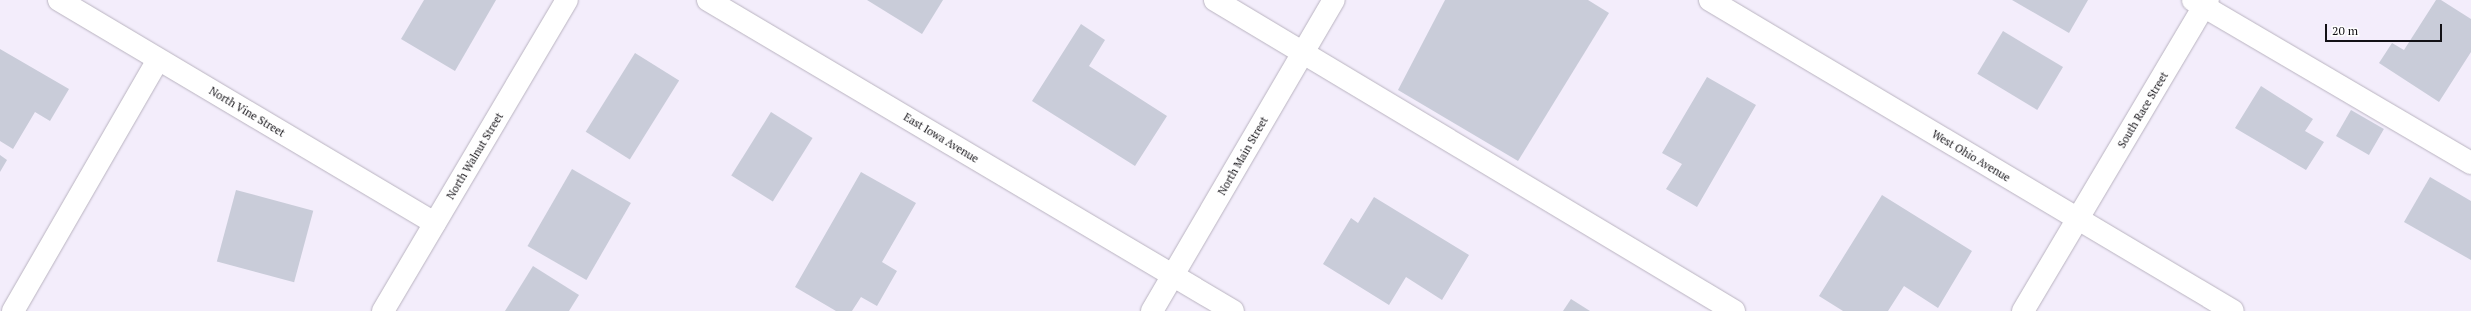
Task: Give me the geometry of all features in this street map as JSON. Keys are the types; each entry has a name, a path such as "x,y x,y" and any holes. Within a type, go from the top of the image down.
{"street":[{"name":"North Vine Street","path":"59,0 435,224"},
{"name":"North Walnut Street","path":"383,311 567,0"},
{"name":"East Iowa Avenue","path":"708,0 1233,311"},
{"path":"1215,0 1734,311"},
{"name":"North Main Street","path":"1152,311 1334,0"},
{"name":"West Ohio Avenue","path":"1710,0 2233,311"},
{"path":"2202,2 2471,163"},
{"name":"South Race Street","path":"2023,311 2078,220 2202,2"},
{"path":"13,311 158,60"}],"building":[{"path":"424,0 496,0 455,71 401,39"},
{"path":"867,0 943,0 922,34"},
{"path":"1445,0 1588,0 1609,13 1518,161 1398,90"},
{"path":"2012,0 2088,0 2069,33"},
{"path":"2436,0 2441,0 2471,19 2471,52 2439,102 2379,63 2392,43 2404,50"},
{"path":"1081,24 1105,40 1089,66 1167,116 1135,166 1032,101"},
{"path":"2003,31 2063,67 2037,110 1977,74"},
{"path":"0,49 69,89 50,121 35,112 13,149 0,141"},
{"path":"635,53 679,81 630,159 586,132"},
{"path":"1707,77 1756,105 1697,207 1666,189 1682,164 1662,153"},
{"path":"2261,86 2313,119 2305,131 2324,142 2306,170 2235,128"},
{"path":"2351,110 2384,129 2369,155 2336,136"},
{"path":"771,112 813,138 773,202 731,176"},
{"path":"0,155 7,160 0,172"},
{"path":"572,169 631,203 586,280 528,246"},
{"path":"861,172 916,203 882,262 897,271 877,306 861,297 852,311 836,311 795,287"},
{"path":"2430,177 2471,201 2471,260 2404,222"},
{"path":"236,190 313,211 294,282 217,261"},
{"path":"1882,195 1972,251 1938,308 1904,286 1888,311 1843,311 1819,296"},
{"path":"1374,197 1469,255 1442,300 1406,277 1389,305 1323,264 1351,218 1358,223"},
{"path":"533,266 579,295 569,311 505,311"},
{"path":"1571,299 1590,311 1563,311"}]}
